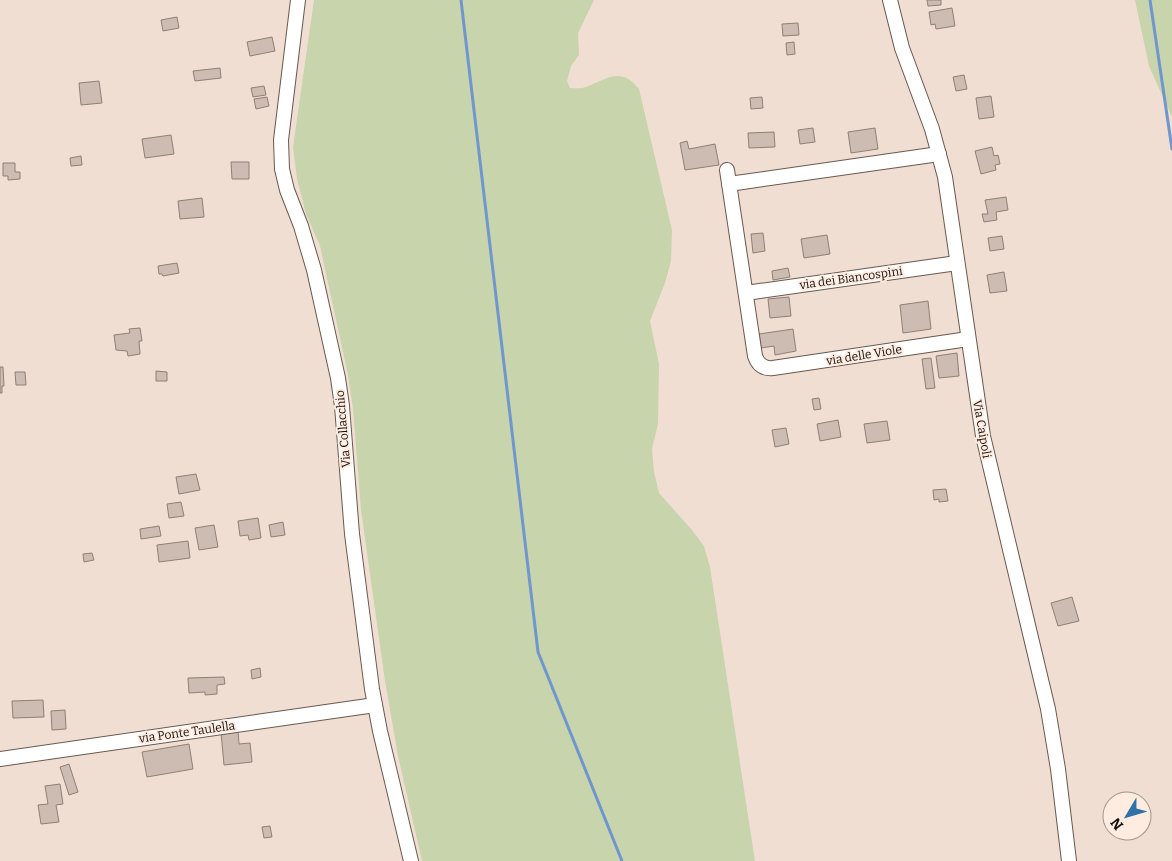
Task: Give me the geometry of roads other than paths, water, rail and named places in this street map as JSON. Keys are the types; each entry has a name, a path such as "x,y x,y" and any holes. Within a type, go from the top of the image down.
{"street":[{"name":"Via Collacchio","path":"298,0 281,140 281,160 285,184 301,226 314,270 339,383 352,534 375,704 411,861"},
{"name":"Via Caipoli","path":"890,0 902,48 932,129 947,190 980,422 1051,726 1069,861"},
{"path":"729,184 939,154"},
{"path":"727,170 746,293"},
{"name":"via dei Biancospini","path":"746,293 957,263"},
{"name":"via delle Viole","path":"746,293 755,356 765,368 968,339"},
{"name":"via Ponte Taulella","path":"0,759 375,704"}],"waterway":[{"path":"461,0 538,652 622,861"},
{"path":"1150,0 1172,149"}]}
